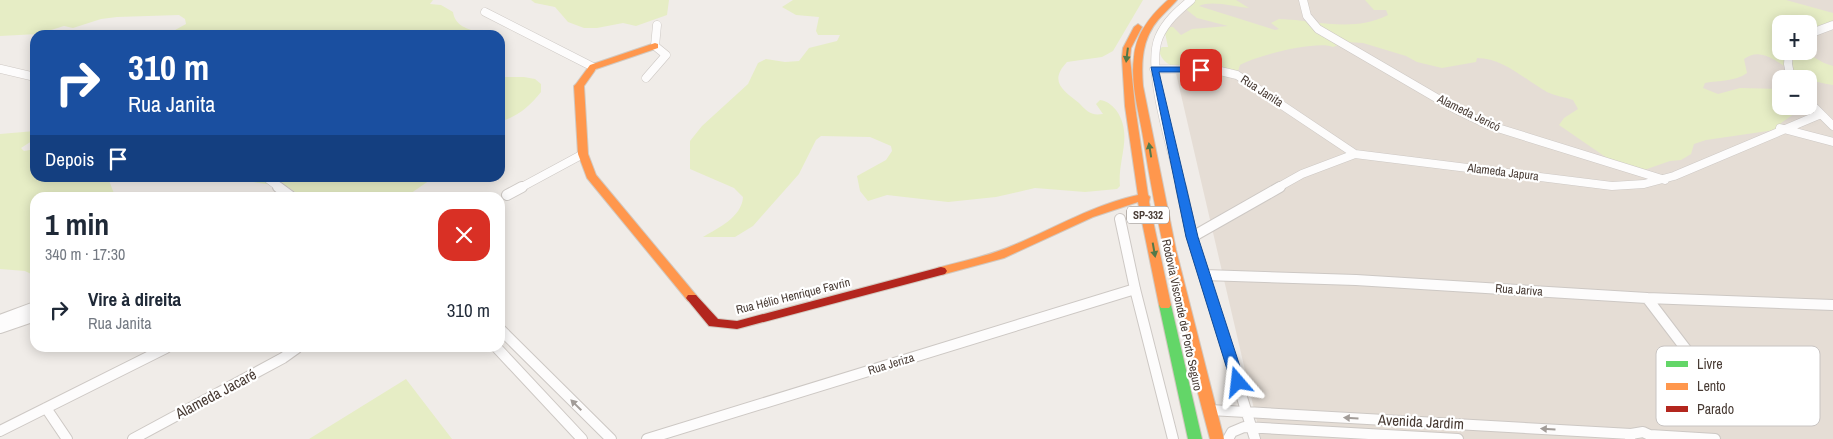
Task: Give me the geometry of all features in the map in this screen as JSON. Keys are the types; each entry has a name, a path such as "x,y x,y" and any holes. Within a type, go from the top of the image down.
{"main road":[{"name":"Rodovia Visconde de Porto Seguro","path":"1161,0 1148,10 1139,24 1127,48 1126,58 1132,127 1161,285 1195,439"},
{"name":"Rodovia Visconde de Porto Seguro","path":"1173,0 1147,25 1138,49 1137,68 1155,183 1195,356 1217,439"},
{"path":"593,68 656,46"},
{"name":"Rua Hélio Henrique Favrin","path":"593,68 579,86 583,154 591,176 707,317 714,322 725,325 737,325 764,320 1000,255 1100,208 1120,201 1145,197"},
{"path":"1195,439 1196,418 1210,410"}],"street":[{"path":"1191,0 1170,18 1158,39 1154,69 1192,237 1254,433"},
{"name":"Alameda Jericó","path":"1303,0 1303,8 1307,19 1318,29 1457,110 1488,125 1518,136 1665,180"},
{"path":"484,12 593,68"},
{"path":"646,78 666,56 656,46 656,25"},
{"path":"1817,31 1833,25"},
{"path":"1,69 30,76"},
{"name":"Rua Janita","path":"1154,69 1216,70 1237,75 1355,154"},
{"path":"1817,110 1833,126"},
{"name":"Alameda Japura","path":"1192,237 1302,174 1355,154 1612,186 1641,186 1665,180 1780,128 1821,114"},
{"path":"1780,128 1833,142"},
{"path":"506,195 583,154"},
{"path":"272,182 285,192"},
{"path":"1120,218 1135,289 1173,439"},
{"name":"Rua Jariva","path":"1204,275 1356,280 1648,298 1833,305"},
{"name":"Rua Jeriza","path":"647,439 1135,289"},
{"path":"1648,298 1684,346"},
{"path":"0,320 30,309"},
{"path":"0,328 30,318"},
{"path":"505,334 611,439"},
{"path":"0,431 158,352"},
{"name":"Alameda Jacaré","path":"133,439 291,352"},
{"path":"501,352 530,380 582,439"},
{"path":"46,408 67,439"},
{"name":"Avenida Jardim","path":"1210,410 1221,409 1631,436 1636,432 1653,437"},
{"name":"Avenida Jardim","path":"1228,439 1232,432 1238,429 1254,433 1458,439"},
{"path":"1653,437 1715,439"}],"shaded area":[{"path":"1195,0 1833,0 1833,439 1261,439 1165,26"}],"green space":[{"path":"0,0 433,0 430,4 441,5 453,12 458,23 472,30 175,30 186,24 185,19 179,15 117,17 101,19 73,28 64,26 51,30 30,30 30,34 0,36"},
{"path":"531,0 669,0 667,15 636,26 623,23 597,28 584,28 568,22 555,7 535,3"},
{"path":"793,0 1143,0 1113,51 1102,57 1067,62 1061,69 1058,81 1068,94 1092,114 1103,114 1096,104 1100,100 1107,102 1116,110 1124,129 1120,186 1117,189 1085,192 1035,188 996,197 948,202 887,195 868,201 860,191 857,176 886,160 892,151 891,146 870,137 821,136 816,140 799,174 753,226 735,237 703,237 722,226 734,216 742,204 743,197 734,188 690,169 690,141 702,126 748,84 758,63 766,59 785,62 799,61 809,48 837,41 840,35 818,35 816,31 819,17 796,15 782,7"},
{"path":"1189,0 1236,0 1249,8 1217,4 1199,6 1275,30 1279,29 1271,23 1279,19 1347,24 1361,23 1388,15 1386,10 1374,10 1365,0 1786,0 1833,13 1833,24 1817,31 1817,15 1772,15 1772,59 1758,54 1751,55 1744,59 1747,73 1732,79 1705,83 1703,88 1718,94 1740,88 1772,89 1772,115 1792,115 1781,123 1781,129 1706,140 1694,144 1691,154 1681,160 1670,161 1644,170 1607,158 1559,125 1564,118 1578,109 1573,100 1553,95 1514,70 1487,59 1477,58 1476,62 1442,68 1417,62 1406,56 1363,43 1347,42 1333,47 1325,45 1301,47 1258,57 1240,65 1237,74 1217,78 1216,73 1174,67 1167,63 1159,50 1162,47 1168,47 1165,33 1169,27 1173,27 1181,35 1192,29 1228,26 1197,18 1183,7"},
{"path":"1817,59 1833,66 1833,85 1817,82 1817,70 1790,70 1775,60"},
{"path":"505,77 535,79 541,84 541,92 523,110 505,120"},
{"path":"30,131 30,142 21,148 24,151 30,150 30,182 110,182 113,192 30,192 30,274 25,271 0,269 0,134"},
{"path":"253,182 427,182 413,192 295,192 288,187"},
{"path":"406,379 452,439 309,439"}],"traffic: fast":[{"path":"1165,305 1195,439"}],"traffic: slow":[{"path":"1173,0 1155,18 1142,39 1137,66 1140,96 1170,250 1217,439"},
{"path":"1138,27 1127,48 1126,58 1130,106 1144,202 1165,305"},
{"path":"655,46 593,67 579,86 583,154 591,176 692,298"},
{"path":"941,271 1000,255 1107,207 1145,197"}],"traffic: jam":[{"path":"692,298 714,323 737,325 941,271"}],"route":[{"path":"1201,70 1154,69 1192,237 1238,382"}]}
